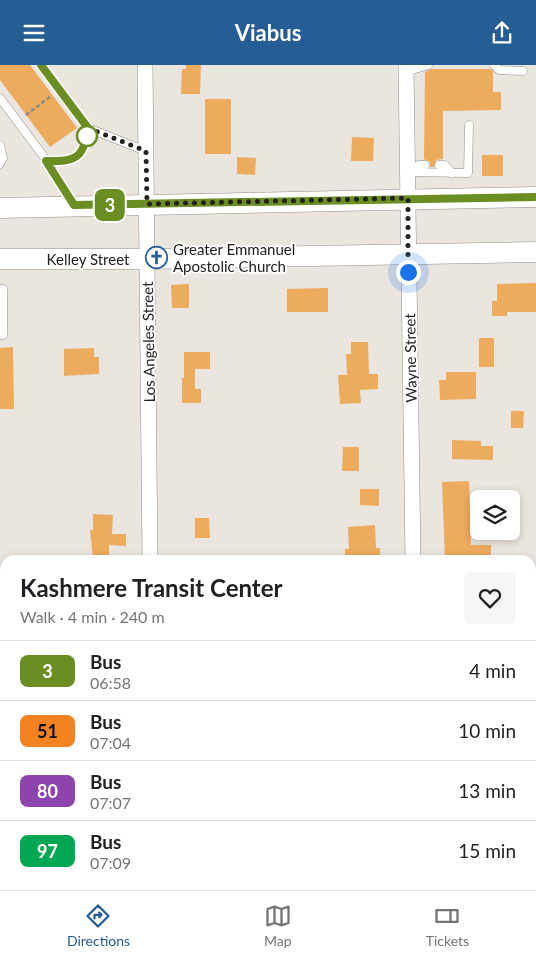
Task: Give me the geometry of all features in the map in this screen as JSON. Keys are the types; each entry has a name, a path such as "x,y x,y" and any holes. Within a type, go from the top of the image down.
{"main road":[{"path":"0,208 408,198 536,197"},
{"name":"Kelley Street","path":"0,259 147,259 536,252"}],"street":[{"name":"Los Angeles Street","path":"145,65 150,555"},
{"name":"Wayne Street","path":"406,68 410,172 408,253 413,555"}],"lane":[{"path":"41,65 88,128 146,151"},
{"path":"406,68 428,65"},
{"path":"494,65 499,70 523,71"},
{"path":"0,98 46,161 74,205"},
{"path":"410,172 468,173 469,125"},
{"path":"46,161 64,161 80,155 86,144 88,128"},
{"path":"0,145 3,158 0,164"},
{"path":"410,172 418,165 425,165"},
{"path":"439,165 446,165 452,173"},
{"path":"0,289 4,289 4,335 0,335"}],"path":[{"path":"26,115 52,95"}],"building":[{"path":"0,65 30,65 77,128 50,147 0,80"},
{"path":"186,65 201,65 200,94 181,94 182,69 186,69"},
{"path":"431,69 490,69 493,71 493,92 501,92 501,110 443,111 443,159 436,160 434,167 430,167 430,162 424,159 425,72"},
{"path":"205,99 231,99 231,154 205,154"},
{"path":"352,137 374,138 373,161 351,161"},
{"path":"482,155 503,155 503,176 482,176"},
{"path":"237,157 256,158 255,175 237,174"},
{"path":"536,283 536,312 507,312 507,316 492,316 492,301 497,301 497,284"},
{"path":"189,284 189,308 172,308 171,285"},
{"path":"328,288 328,312 287,312 287,289"},
{"path":"479,338 494,338 494,367 479,367"},
{"path":"351,342 368,342 369,374 378,374 378,389 360,390 361,403 340,404 338,375 347,375 346,354 351,354"},
{"path":"13,347 14,409 0,409 0,348"},
{"path":"94,348 94,357 99,357 99,374 64,376 64,349"},
{"path":"184,352 210,352 210,369 195,369 195,389 201,389 201,403 182,403"},
{"path":"446,372 476,372 476,399 440,400 439,380 446,380"},
{"path":"511,411 524,411 523,428 511,428"},
{"path":"452,440 481,441 481,446 493,446 493,460 452,459"},
{"path":"343,447 359,447 359,471 342,471"},
{"path":"469,481 471,545 491,545 491,555 445,555 442,482"},
{"path":"360,489 379,489 379,506 360,505"},
{"path":"93,514 113,515 112,534 126,534 126,546 109,545 109,555 92,555 90,530 93,530"},
{"path":"195,518 209,518 210,538 195,538"},
{"path":"375,525 376,548 380,548 380,555 345,555 345,549 349,549 348,527"}],"bus line":[{"name":"3","path":"41,65 88,128 86,144 80,155 64,161 46,161 74,205 536,197"}],"place":[{"name":"Greater Emmanuel Apostolic Church","path":"157,258"}],"route":[{"path":"87,136 88,128 146,151 147,204 408,198 408,272"}]}
